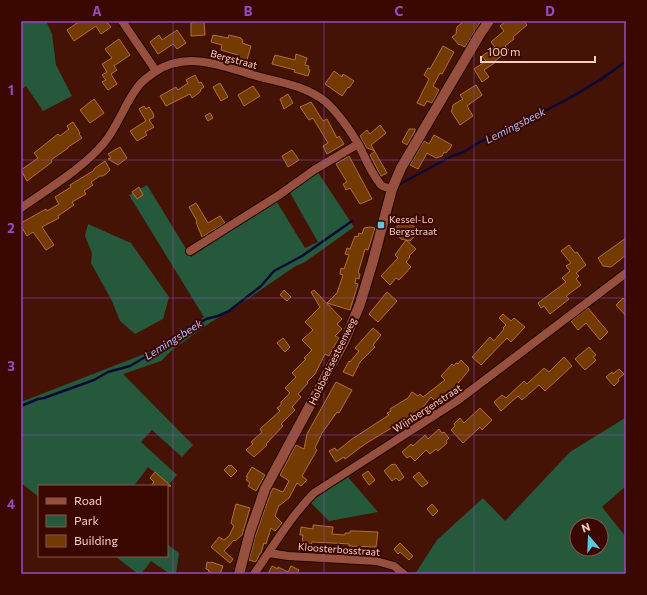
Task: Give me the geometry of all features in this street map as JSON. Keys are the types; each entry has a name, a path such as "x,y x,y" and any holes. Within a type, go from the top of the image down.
{"street":[{"path":"122,21 156,71"},
{"name":"Holsbeeksesteenweg","path":"239,574 250,532 264,489 344,342 360,304 392,190 401,168 480,34 490,21"},
{"name":"Bergstraat","path":"21,208 96,152 110,133 144,79 166,65 181,61 209,62 285,83 312,93 336,112 358,144 369,166 382,186 392,190"},
{"path":"190,251 279,195 314,170 358,144"},
{"name":"Wijnbergenstraat","path":"254,574 301,508 314,493 457,402 626,273"},
{"name":"Kloosterbosstraat","path":"269,553 288,556 376,561 394,566 404,574"}],"green space":[{"path":"21,21 46,21 52,34 56,65 72,96 43,111 26,86 21,90"},
{"path":"317,171 354,227 305,262 294,267 230,311 211,322 172,350 161,361 123,374 193,445 182,457 152,430 141,442 177,475 169,484 148,467 135,485 38,485 38,496 21,483 21,402 147,353 204,317 129,195 147,185 191,257 215,241 214,238 275,199 305,248 318,242 289,191"},
{"path":"88,224 131,243 169,297 163,319 135,334 120,321 112,301 91,263 92,253 85,236"},
{"path":"625,418 626,486 602,507 626,537 626,574 415,574 437,540 483,498 505,521 570,452"},
{"path":"347,476 378,512 329,521 310,502"},
{"path":"168,545 179,553 176,574 170,574 151,561 141,574 138,574 116,557 168,557"}],"building":[{"path":"80,21 106,21 111,27 101,34 96,26 74,41 67,30"},
{"path":"204,21 205,35 191,36 191,22"},
{"path":"464,21 481,21 465,47 459,45 452,37 456,34 457,27"},
{"path":"506,21 524,21 527,25 505,46 509,50 495,61 496,62 484,70 489,77 482,82 474,69 486,61 482,56 495,47 491,42 504,31 500,26"},
{"path":"177,30 186,43 177,49 173,44 158,54 150,42 159,35 162,40"},
{"path":"213,35 228,38 229,35 241,38 243,40 242,43 251,46 247,60 237,57 238,55 221,50 222,45 211,42"},
{"path":"119,39 130,55 114,66 117,70 111,74 117,84 108,90 102,82 106,80 102,75 107,72 102,64 112,58 105,49"},
{"path":"443,46 454,52 442,74 440,73 433,86 439,90 432,103 427,101 424,106 417,103 429,79 424,75 428,68 430,69"},
{"path":"296,54 307,58 305,65 309,66 308,69 310,70 308,76 294,72 295,70 272,64 275,55 295,60"},
{"path":"334,71 342,77 343,74 354,81 342,96 325,84"},
{"path":"195,75 199,83 201,82 204,87 200,92 192,98 190,94 166,106 160,96 176,87 178,90 188,83 186,80"},
{"path":"220,83 228,97 221,101 213,87"},
{"path":"476,85 482,95 467,106 473,116 460,125 451,111 453,105 463,99 460,95"},
{"path":"253,86 260,96 244,106 238,95"},
{"path":"288,94 293,103 284,109 280,99"},
{"path":"94,99 104,113 90,123 80,110"},
{"path":"311,102 323,121 327,119 337,138 339,136 344,144 327,154 323,146 328,143 313,118 309,120 300,107"},
{"path":"144,106 146,109 149,107 153,113 154,117 149,120 154,127 145,132 147,135 137,141 130,131 146,121 139,109"},
{"path":"210,113 213,118 208,121 205,116"},
{"path":"73,122 82,138 51,160 52,162 27,181 21,170 38,158 34,153 58,134 60,136 69,129 67,126"},
{"path":"380,125 386,133 371,145 374,151 367,148 360,136 367,130 370,134"},
{"path":"409,129 415,129 415,131 407,145 402,142"},
{"path":"434,135 452,145 449,150 446,153 444,152 442,156 436,158 427,153 418,169 410,165 424,141 429,144"},
{"path":"120,147 127,158 118,165 108,159 111,158 108,154"},
{"path":"292,150 299,160 288,167 282,156"},
{"path":"375,151 387,173 381,176 370,155"},
{"path":"349,156 372,199 360,204 350,188 346,190 343,184 347,182 336,164"},
{"path":"105,161 110,170 103,176 100,176 91,182 93,185 84,191 86,194 72,202 74,205 58,216 59,218 42,227 54,245 46,250 33,232 27,236 21,226 21,223 46,209 47,211 59,204 55,197 71,187 70,185 93,171"},
{"path":"139,187 143,195 137,199 132,192"},
{"path":"196,203 208,223 220,216 225,223 202,237 196,222 197,221 189,207"},
{"path":"405,218 419,231 410,241 401,239 393,231"},
{"path":"364,228 375,228 368,250 365,249 358,273 360,274 359,279 356,278 355,283 358,284 350,310 327,303 337,293 343,275 340,274 341,268 344,269 349,255 345,254 347,248 350,249 355,236 358,237 359,233 362,234"},
{"path":"626,238 626,255 611,267 603,266 598,258"},
{"path":"406,240 416,249 409,256 410,257 406,262 411,267 399,280 396,278 390,285 381,276 398,258 395,255"},
{"path":"569,245 575,253 577,252 586,265 576,273 579,276 576,279 581,285 566,296 569,299 550,314 544,306 541,308 538,303 566,282 562,278 570,271 566,266 571,263 561,251"},
{"path":"284,290 291,297 287,301 280,295"},
{"path":"314,290 342,319 337,324 342,329 335,336 339,338 329,356 325,354 315,374 298,394 301,397 292,407 295,410 281,424 283,426 266,444 267,445 254,457 246,450 253,444 251,442 262,432 260,429 280,411 277,408 290,393 285,388 296,377 292,373 306,359 304,358 312,350 302,340 313,330 305,322 320,307 311,292"},
{"path":"387,292 397,301 378,322 369,314"},
{"path":"623,298 626,301 626,316 616,305"},
{"path":"588,308 608,332 600,340 586,323 578,330 571,321"},
{"path":"503,314 511,321 514,318 525,327 511,342 507,338 481,365 472,357 490,337 494,341 504,329 503,328 506,325 499,318"},
{"path":"373,328 381,335 373,345 375,347 360,362 353,376 343,372 349,361 350,362 359,351 355,348"},
{"path":"283,338 290,347 285,352 277,343"},
{"path":"589,347 596,355 593,357 596,360 585,370 575,359"},
{"path":"564,357 572,366 545,391 539,385 522,400 518,396 501,411 494,402 502,395 506,398 524,381 527,384 544,368 549,372"},
{"path":"461,360 469,368 469,370 450,393 451,395 449,397 441,403 438,398 435,401 431,397 419,412 365,444 345,459 344,457 336,462 329,451 335,448 337,451 352,439 389,415 387,413 391,411 390,409 408,398 412,392 418,396 420,394 423,397 445,380 441,376 452,364 454,366"},
{"path":"619,369 624,374 618,379 619,381 614,386 606,377"},
{"path":"336,382 352,390 339,413 337,412 322,433 315,448 317,450 302,476 307,480 301,486 297,483 289,498 279,505 275,516 282,523 275,531 271,528 266,544 264,543 256,562 249,560 256,534 271,492 273,488 283,492 289,481 280,475 296,445 304,449 307,434"},
{"path":"480,408 492,420 482,430 480,427 463,443 451,430 460,418 464,423"},
{"path":"439,429 449,438 446,441 447,443 438,451 436,449 430,454 426,450 415,461 410,456 407,458 402,452 411,444 413,446 425,435 428,439"},
{"path":"392,464 395,464 404,477 399,481 396,478 392,481 384,471"},
{"path":"229,465 237,471 231,477 224,470"},
{"path":"252,467 265,475 256,491 248,486 250,483 246,480 248,477 246,477"},
{"path":"368,471 375,480 369,485 362,475"},
{"path":"155,472 171,486 152,485 154,482 150,478"},
{"path":"419,472 428,483 422,487 413,477"},
{"path":"236,504 250,508 242,535 235,541 234,540 224,551 233,559 230,563 211,547 219,537 224,540 229,536 234,526 231,523"},
{"path":"432,504 438,511 433,516 427,509"},
{"path":"313,525 333,527 332,534 345,535 345,533 350,533 350,531 378,532 376,547 312,542 311,545 302,544 303,535 300,535 301,527 313,529"},
{"path":"400,543 413,556 409,560 400,552 398,554 394,549"},
{"path":"207,562 223,566 220,574 215,574 208,571 209,570 206,569"},
{"path":"272,566 288,572 291,566 299,570 297,574 268,574"}],"waterway":[{"name":"Lemingsbeek","path":"400,184 452,156 464,152 478,143 573,96 609,74 626,61"},
{"name":"Lemingsbeek","path":"21,406 94,380 108,372 130,366 206,319 229,311 261,286 274,271 302,256 352,221"}],"place":[{"name":"Kessel-Lo Bergstraat","path":"381,225"}]}
